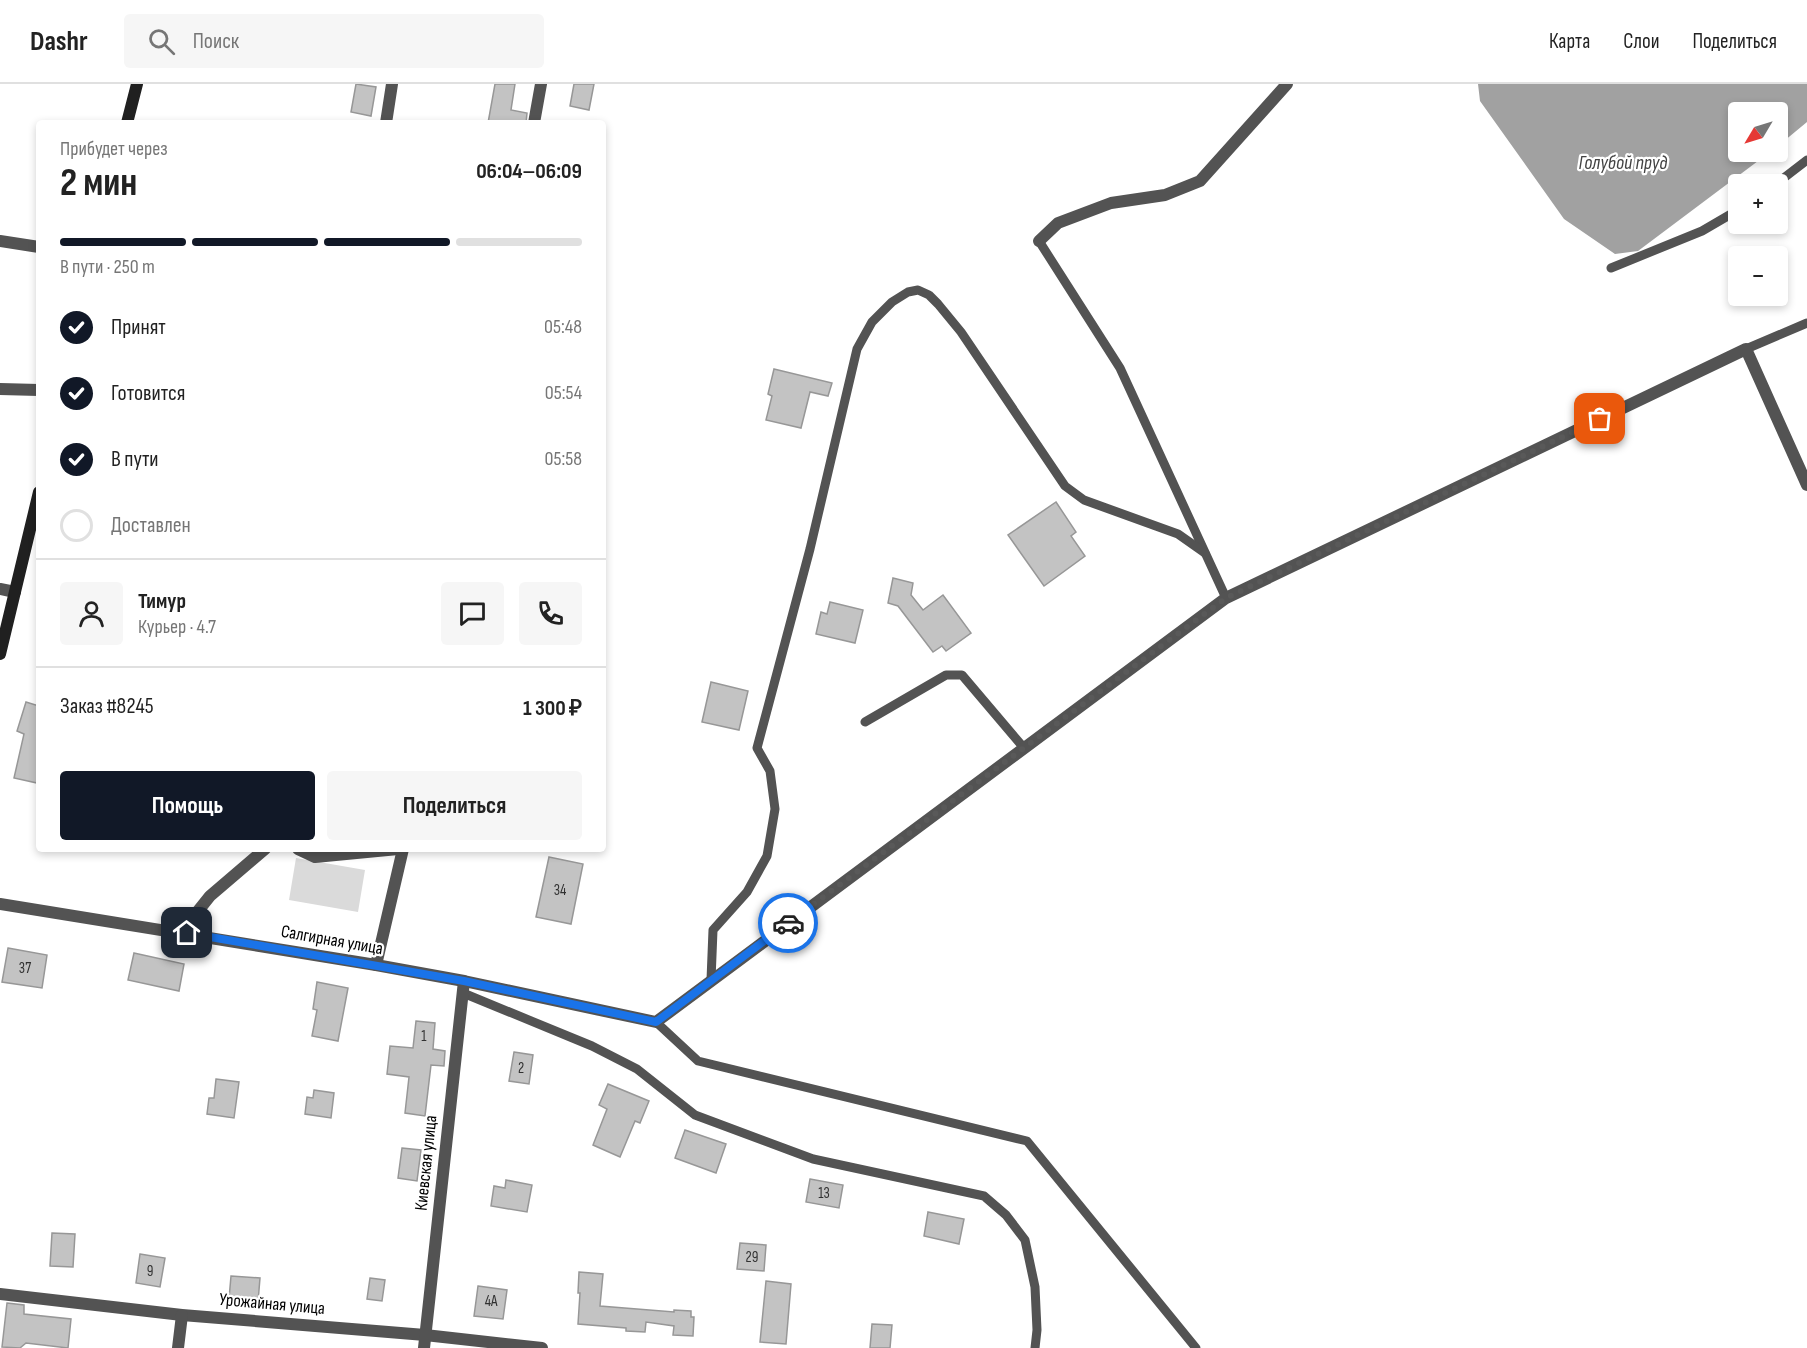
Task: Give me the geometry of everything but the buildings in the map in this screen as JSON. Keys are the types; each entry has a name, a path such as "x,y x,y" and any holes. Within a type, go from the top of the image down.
{"main road":[{"path":"128,120 136,84"},
{"path":"0,654 36,504"}],"street":[{"path":"386,120 392,84"},
{"path":"535,120 541,84"},
{"path":"1039,241 1058,223 1079,215 1112,203 1166,195 1200,181 1276,90 1287,84"},
{"path":"0,241 36,247"},
{"path":"656,1022 1226,598 1746,349 1807,485"},
{"path":"0,389 36,390"},
{"path":"0,589 15,592"},
{"path":"187,933 194,916 210,896 261,852"},
{"path":"304,852 315,857 368,852"},
{"path":"376,965 399,852"},
{"name":"Салгирная улица","path":"0,904 376,965 464,987 656,1022"},
{"name":"Киевская улица","path":"424,1348 464,987"},
{"name":"Урожайная улица","path":"0,1294 182,1315 425,1335 542,1348"},
{"path":"178,1348 182,1315"}],"lane":[{"path":"1788,175 1807,160"},
{"path":"1611,268 1702,231 1728,216"},
{"path":"1039,241 1120,368 1226,598"},
{"path":"711,980 713,930 747,892 767,856 775,809 770,771 757,748 810,549 857,349 872,322 892,302 908,292 918,290 929,295 938,304 961,333 1065,486 1084,500 1178,534 1205,553"},
{"path":"1746,349 1807,323"},
{"path":"865,722 946,675 962,675 1024,748"},
{"path":"464,987 637,1069 694,1114 813,1159 984,1196 1006,1215 1025,1240 1035,1287 1037,1330 1035,1348"},
{"path":"656,1022 698,1061 1027,1141 1196,1348"}],"shaded area":[{"path":"296,858 365,870 358,912 289,900"}],"water":[{"name":"Голубой пруд","path":"1478,84 1807,84 1807,122 1788,138 1788,102 1728,102 1728,162 1757,162 1741,174 1728,174 1728,184 1638,251 1615,254 1564,219 1480,101"}],"way so far":[{"path":"788,923 1226,598 1600,419"}],"route":[{"path":"187,933 464,981 656,1022 788,923"}]}
